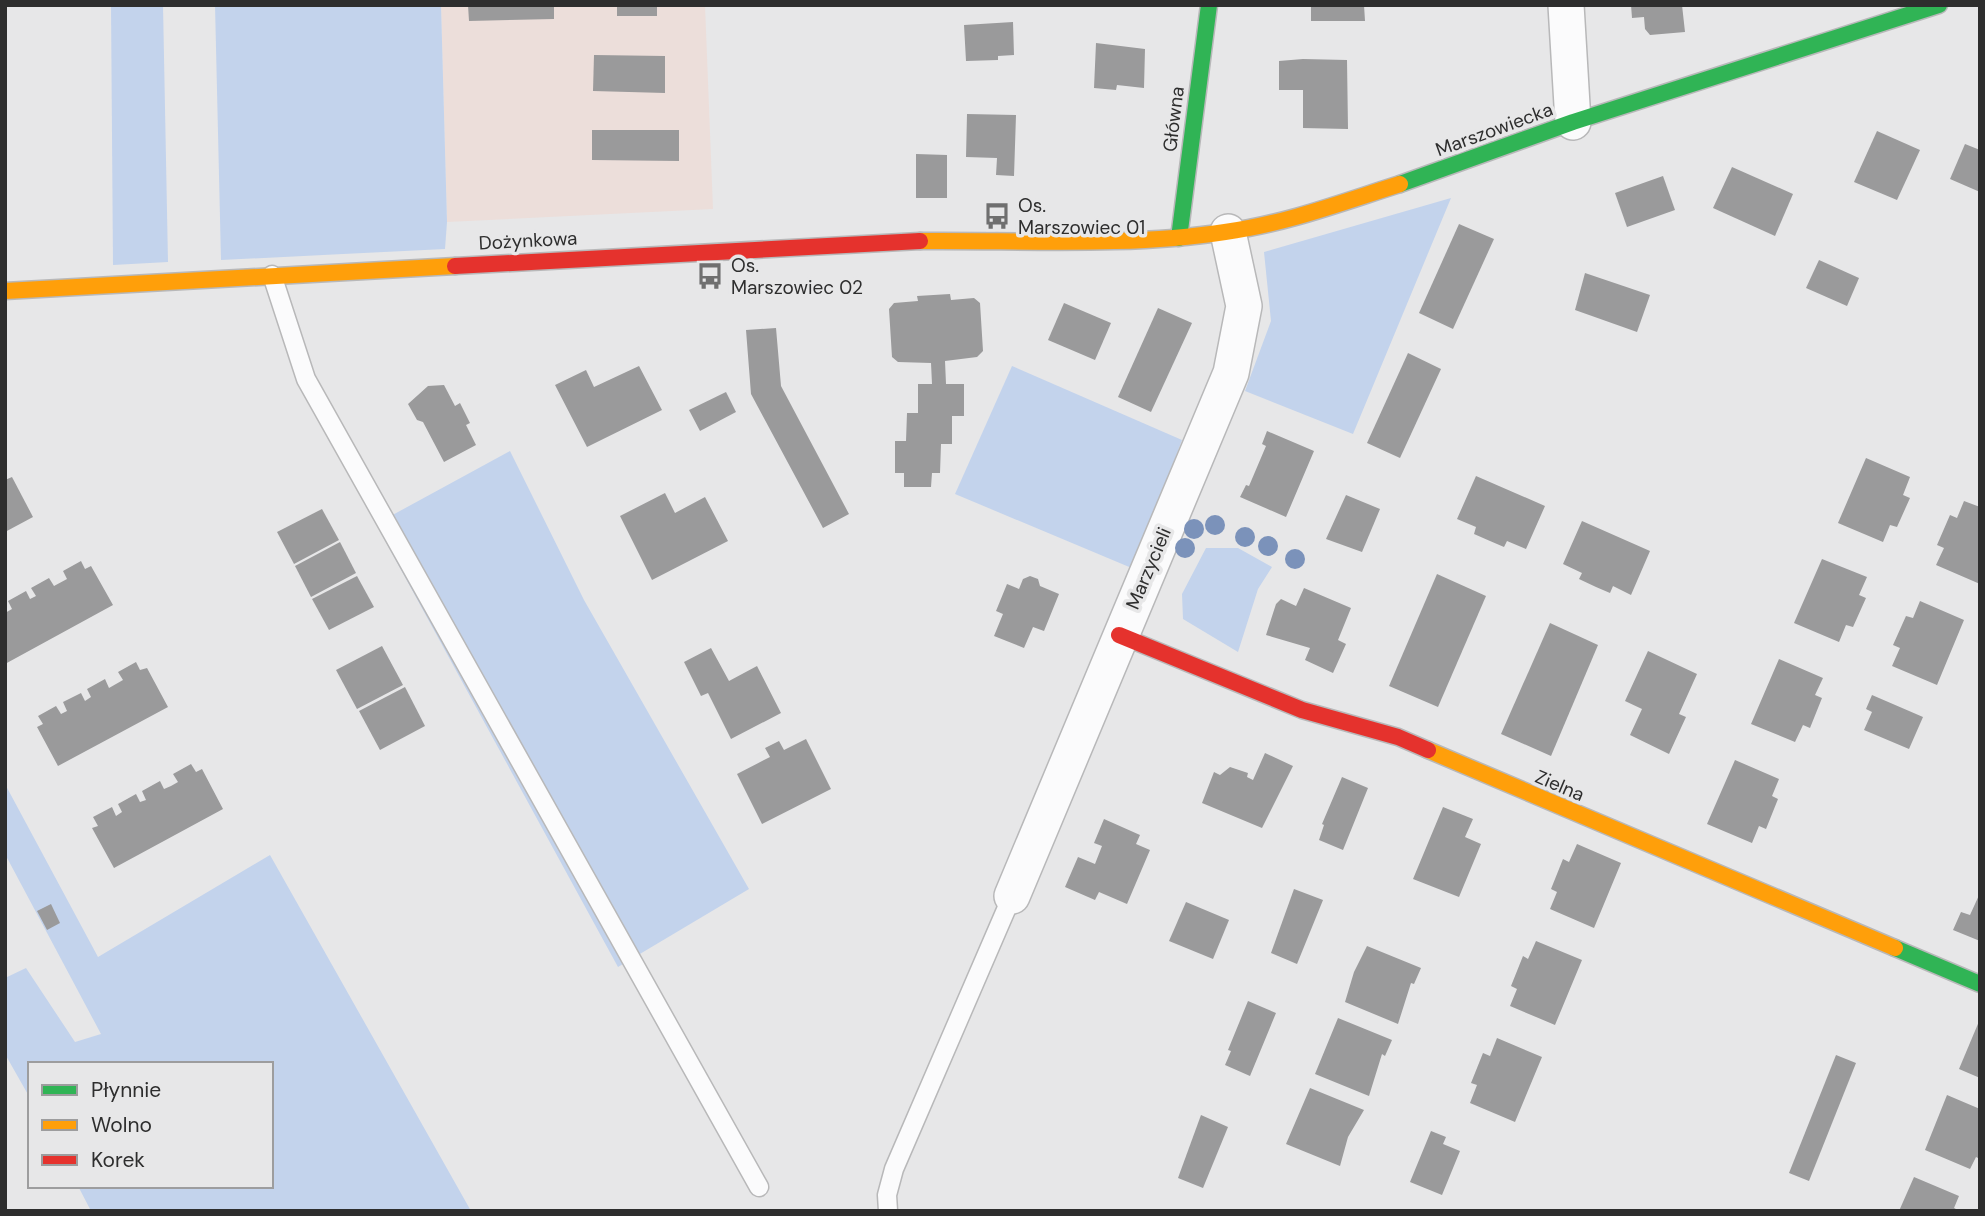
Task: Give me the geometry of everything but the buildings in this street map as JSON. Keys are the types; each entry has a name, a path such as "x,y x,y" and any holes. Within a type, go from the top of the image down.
{"street":[{"name":"Główna","path":"1179,238 1209,5"},
{"path":"1566,5 1573,122"},
{"name":"Marszowiecka","path":"1054,240 1179,238 1228,232 1302,215 1444,170 1573,122 1922,8"},
{"name":"Marzycieli","path":"1012,896 1119,635 1231,373 1244,306 1228,232"},
{"name":"Dożynkowa","path":"5,291 875,242 1054,240"},
{"name":"Zielna","path":"1119,635 1303,710 1398,737 1980,985"}],"lane":[{"path":"272,275 306,379 759,1187"},
{"path":"888,1211 887,1195 894,1169 1012,896"}],"shaded area":[{"path":"111,5 163,5 168,262 113,265"},
{"path":"215,5 441,5 447,222 445,249 221,260"},
{"path":"441,5 705,5 713,209 447,222"},
{"path":"1451,198 1353,434 1245,391 1271,321 1264,252"},
{"path":"1012,366 1182,440 1134,569 955,494"},
{"path":"510,451 584,600 749,889 618,967 376,524"},
{"path":"1206,548 1238,548 1272,567 1258,589 1238,652 1183,619 1182,594"},
{"path":"5,784 98,957 270,855 471,1211 91,1211 79,1188 273,1188 273,1062 28,1062 28,1094 5,1054 5,978 26,968 75,1042 101,1034 5,854"}],"traffic: fast":[{"path":"1179,238 1209,5"},
{"path":"1400,184 1573,122 1939,5"},
{"path":"1895,948 1980,984"}],"traffic: slow":[{"path":"920,241 1073,242 1188,237 1270,224 1400,184"},
{"path":"5,291 455,266"},
{"path":"1428,750 1895,948"}],"traffic: jam":[{"path":"455,266 920,241"},
{"path":"1119,635 1302,710 1398,737 1428,750"}],"place":[{"name":"Os. Marszowiec 01","path":"997,216"},
{"name":"Os. Marszowiec 02","path":"710,276"}]}
